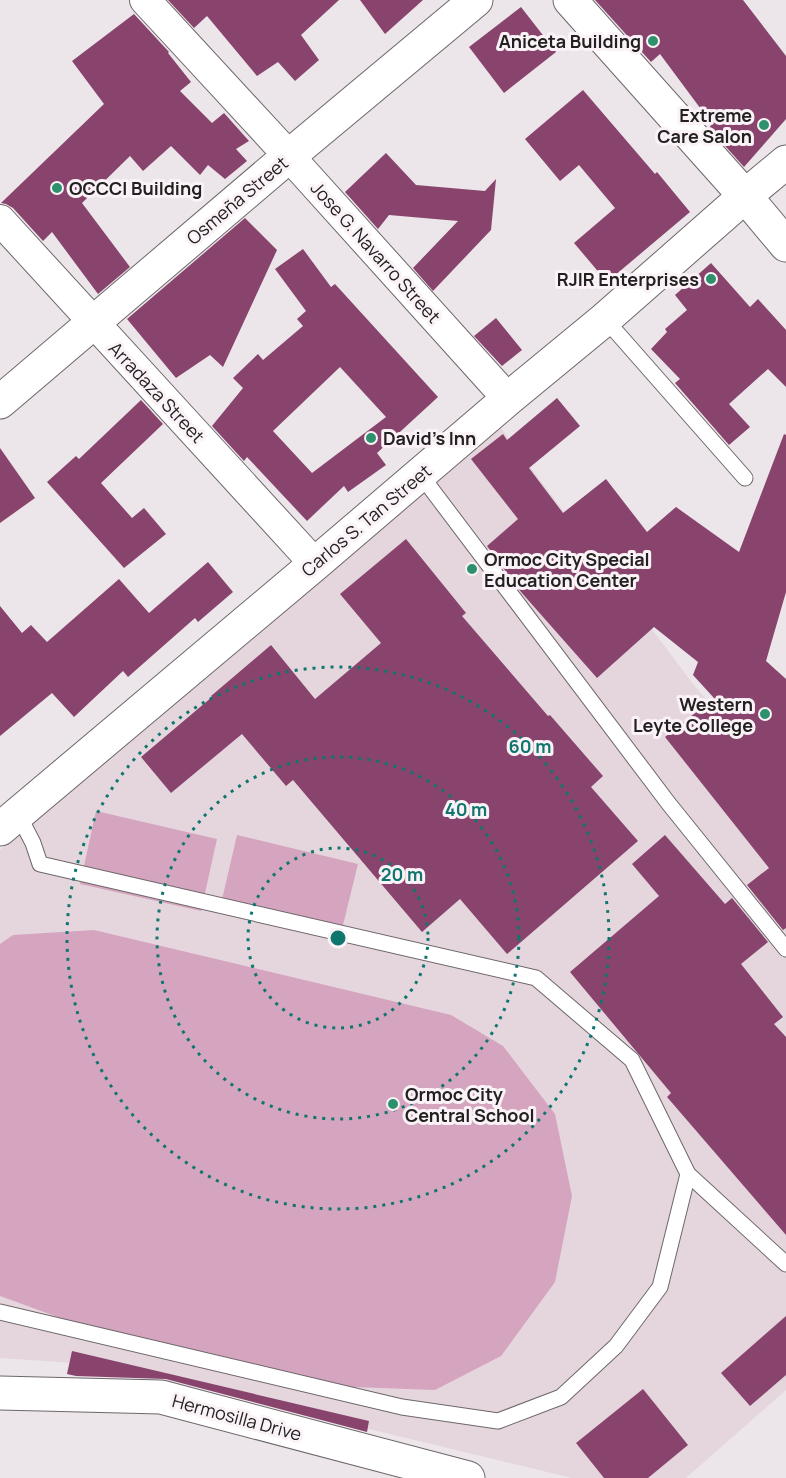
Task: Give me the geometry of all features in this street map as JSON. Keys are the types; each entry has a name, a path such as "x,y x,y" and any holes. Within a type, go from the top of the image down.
{"street":[{"name":"Jose G. Navarro Street","path":"145,0 508,399"},
{"name":"Osmeña Street","path":"0,402 476,0"},
{"path":"570,0 786,245"},
{"name":"Carlos S. Tan Street","path":"9,822 605,319 786,162"},
{"name":"Arradaza Street","path":"0,220 315,564"},
{"name":"Hermosilla Drive","path":"0,1393 162,1397 468,1478"}],"lane":[{"path":"605,319 745,478"},
{"path":"420,474 669,804 786,949"},
{"path":"9,822 33,843 40,864 536,978 632,1060 688,1174 786,1264"},
{"path":"0,1312 402,1407 498,1421 561,1397 616,1346 660,1287 688,1174"}],"shaded area":[{"name":"Ormoc City Central School","path":"498,424 693,684 786,793 786,1390 686,1478 572,1478 104,1365 0,1358 0,850 322,578"},
{"path":"96,811 217,839 201,911 80,884"},
{"path":"237,835 358,864 340,937 220,908"},
{"path":"94,930 451,1015 503,1046 555,1114 572,1196 555,1282 501,1356 435,1390 352,1387 77,1324 0,1296 0,944 13,935"}],"building":[{"path":"168,0 339,0 301,35 319,60 295,81 278,62 257,76 207,16 194,28"},
{"path":"360,0 423,0 385,34"},
{"path":"595,0 743,0 786,56 786,119 744,167 709,128 712,124 660,54 651,62"},
{"path":"521,7 556,52 504,93 469,47"},
{"path":"134,14 169,52 191,82 180,91 212,123 224,113 249,141 236,149 247,161 225,179 208,165 200,175 171,146 143,171 130,156 82,203 130,267 98,294 52,232 43,241 13,208 1,203 104,104 72,61"},
{"path":"583,90 690,212 607,282 574,243 615,208 579,165 560,181 525,139"},
{"path":"386,153 416,185 485,191 496,179 491,230 433,291 413,268 458,221 389,215 378,229 345,192"},
{"path":"245,218 277,250 223,367 210,355 176,378 127,319"},
{"path":"303,249 331,287 335,284 438,397 377,453 386,465 348,492 344,486 307,521 247,457 244,461 212,426 243,388 233,378 258,354 263,360 303,326 297,319 306,311 275,269","holes":["340,367 386,417 312,473 273,431"]},
{"path":"711,263 750,307 758,299 786,330 786,387 768,369 729,404 750,427 729,445 675,383 680,379 651,349 667,332 665,329 687,310 675,295"},
{"path":"496,318 522,350 502,366 474,336"},
{"path":"557,398 580,426 529,468 563,513 606,479 647,532 676,507 739,552 784,434 786,435 786,592 766,661 786,679 786,928 783,930 747,885 769,868 665,737 714,698 693,675 698,662 654,627 597,678 521,592 487,546 518,519 471,459 503,434 507,440"},
{"path":"141,400 163,424 101,483 132,518 144,508 166,534 124,568 47,482 76,456 79,459"},
{"path":"0,448 35,498 0,523"},
{"path":"406,539 466,613 462,616 603,776 591,787 638,841 507,954 460,899 422,932 293,780 286,786 242,734 171,793 141,757 271,645 315,699 381,643 340,594"},
{"path":"208,562 233,592 198,622 195,618 128,677 123,671 74,717 52,693 0,736 0,606 22,633 31,625 47,642 119,579 149,613"},
{"path":"665,835 725,904 732,898 768,942 741,964 783,1017 774,1024 786,1037 786,1235 667,1097 671,1093 570,972 659,896 632,864"},
{"path":"786,1316 786,1375 750,1406 721,1373"},
{"path":"72,1351 369,1421 367,1432 166,1379 67,1374"},
{"path":"643,1389 688,1445 648,1478 604,1478 576,1443"}],"place":[{"name":"Aniceta Building","path":"653,41"},
{"name":"Extreme Care Salon","path":"764,125"},
{"name":"OCCCI Building","path":"57,188"},
{"name":"RJIR Enterprises","path":"711,279"},
{"name":"David's Inn","path":"371,438"},
{"name":"Ormoc City Special Education Center","path":"472,569"},
{"name":"Western Leyte College","path":"765,714"},
{"name":"Ormoc City Central School","path":"393,1104"}]}
